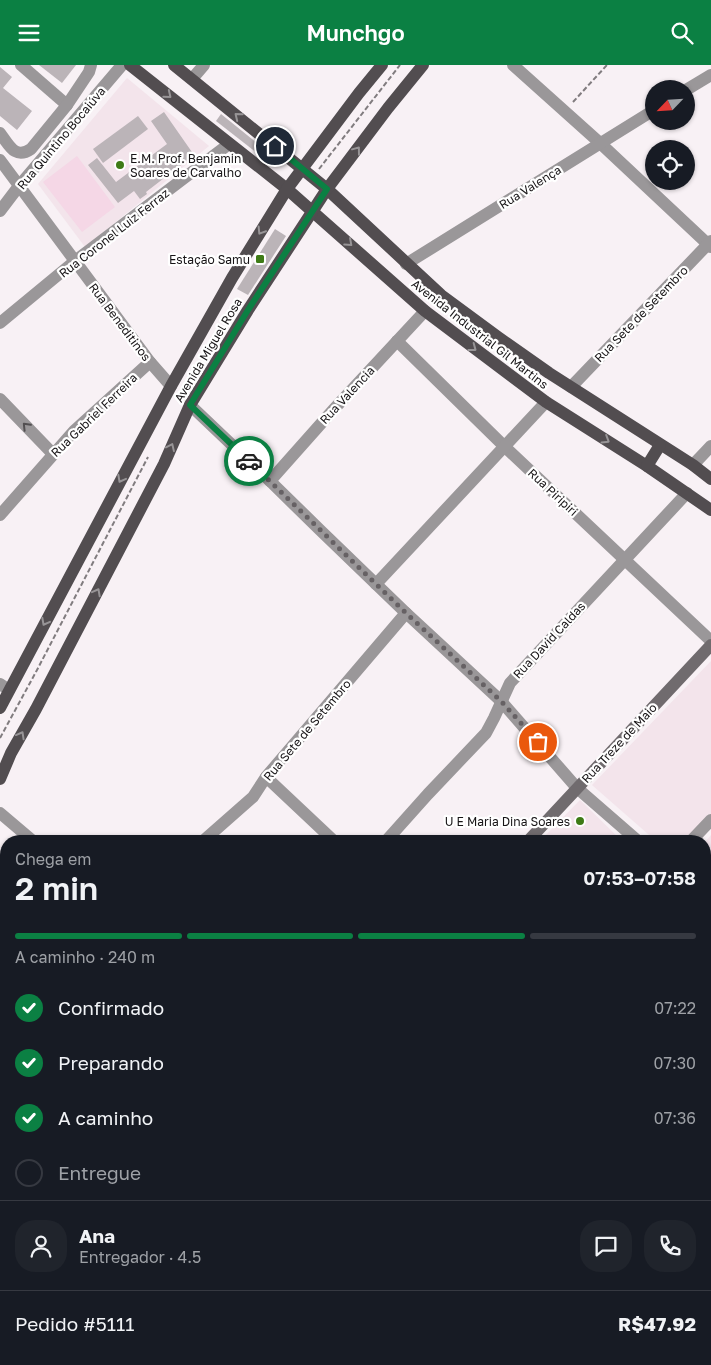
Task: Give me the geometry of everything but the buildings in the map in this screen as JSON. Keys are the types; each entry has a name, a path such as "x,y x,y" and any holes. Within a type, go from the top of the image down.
{"main road":[{"name":"Avenida Industrial Gil Martins","path":"130,65 287,189 425,311 546,402 648,466 711,510"},
{"name":"Avenida Industrial Gil Martins","path":"174,65 303,168 441,295 570,387 693,465 711,479"},
{"name":"Avenida Miguel Rosa","path":"0,708 4,687 232,278 287,189 382,65"},
{"name":"Avenida Miguel Rosa","path":"0,779 11,753 36,709 164,464 190,405 248,310 327,189 423,65"},
{"path":"648,466 660,445"}],"street":[{"path":"21,65 67,105"},
{"path":"0,133 13,150 25,153 31,149 67,105 92,65"},
{"name":"Rua Quintino Bocaiúva","path":"0,211 122,65"},
{"path":"192,79 204,65"},
{"path":"512,65 710,244"},
{"path":"695,85 711,75"},
{"name":"Rua Valença","path":"406,264 645,116"},
{"name":"Rua Coronel Luiz Ferraz","path":"0,323 75,261 229,145"},
{"name":"Rua Beneditinos","path":"0,160 150,362 171,386"},
{"name":"Rua Sete de Setembro","path":"570,387 710,244"},
{"name":"Rua Valencia","path":"270,481 425,311"},
{"name":"Rua Piripiri","path":"397,341 505,447 711,641"},
{"name":"Rua Gabriel Ferreira","path":"0,515 74,431 150,362"},
{"path":"0,399 53,454"},
{"path":"376,584 546,402"},
{"path":"190,405 406,613 501,701 577,787 631,835"},
{"path":"693,465 711,446"},
{"name":"Rua David Caldas","path":"391,835 428,793 486,733 510,683 687,493"},
{"name":"Rua Sete de Setembro","path":"210,835 253,797 266,777 406,613"},
{"name":"Rua Treze de Maio","path":"533,835 711,645"},
{"path":"266,777 328,835"},
{"path":"0,813 26,835"},
{"path":"697,835 711,820"}],"path":[{"path":"313,177 400,65"},
{"path":"564,111 607,65"},
{"path":"0,737 151,451"}],"shaded area":[{"name":"E.M. Prof. Benjamin Soares de Carvalho","path":"127,78 209,146 85,247 38,184"},
{"path":"77,156 115,207 82,232 43,182"},
{"path":"711,661 711,814 691,835 649,835 592,785"},
{"name":"U E Maria Dina Soares","path":"580,800 616,835 546,835"}],"way so far":[{"path":"249,461 406,613 501,701 538,742"}],"place":[{"name":"E.M. Prof. Benjamin Soares de Carvalho","path":"120,165"},
{"name":"Estação Samu","path":"260,259"},
{"name":"U E Maria Dina Soares","path":"580,821"}],"route":[{"path":"249,461 190,405 248,310 327,189 275,146"}]}
